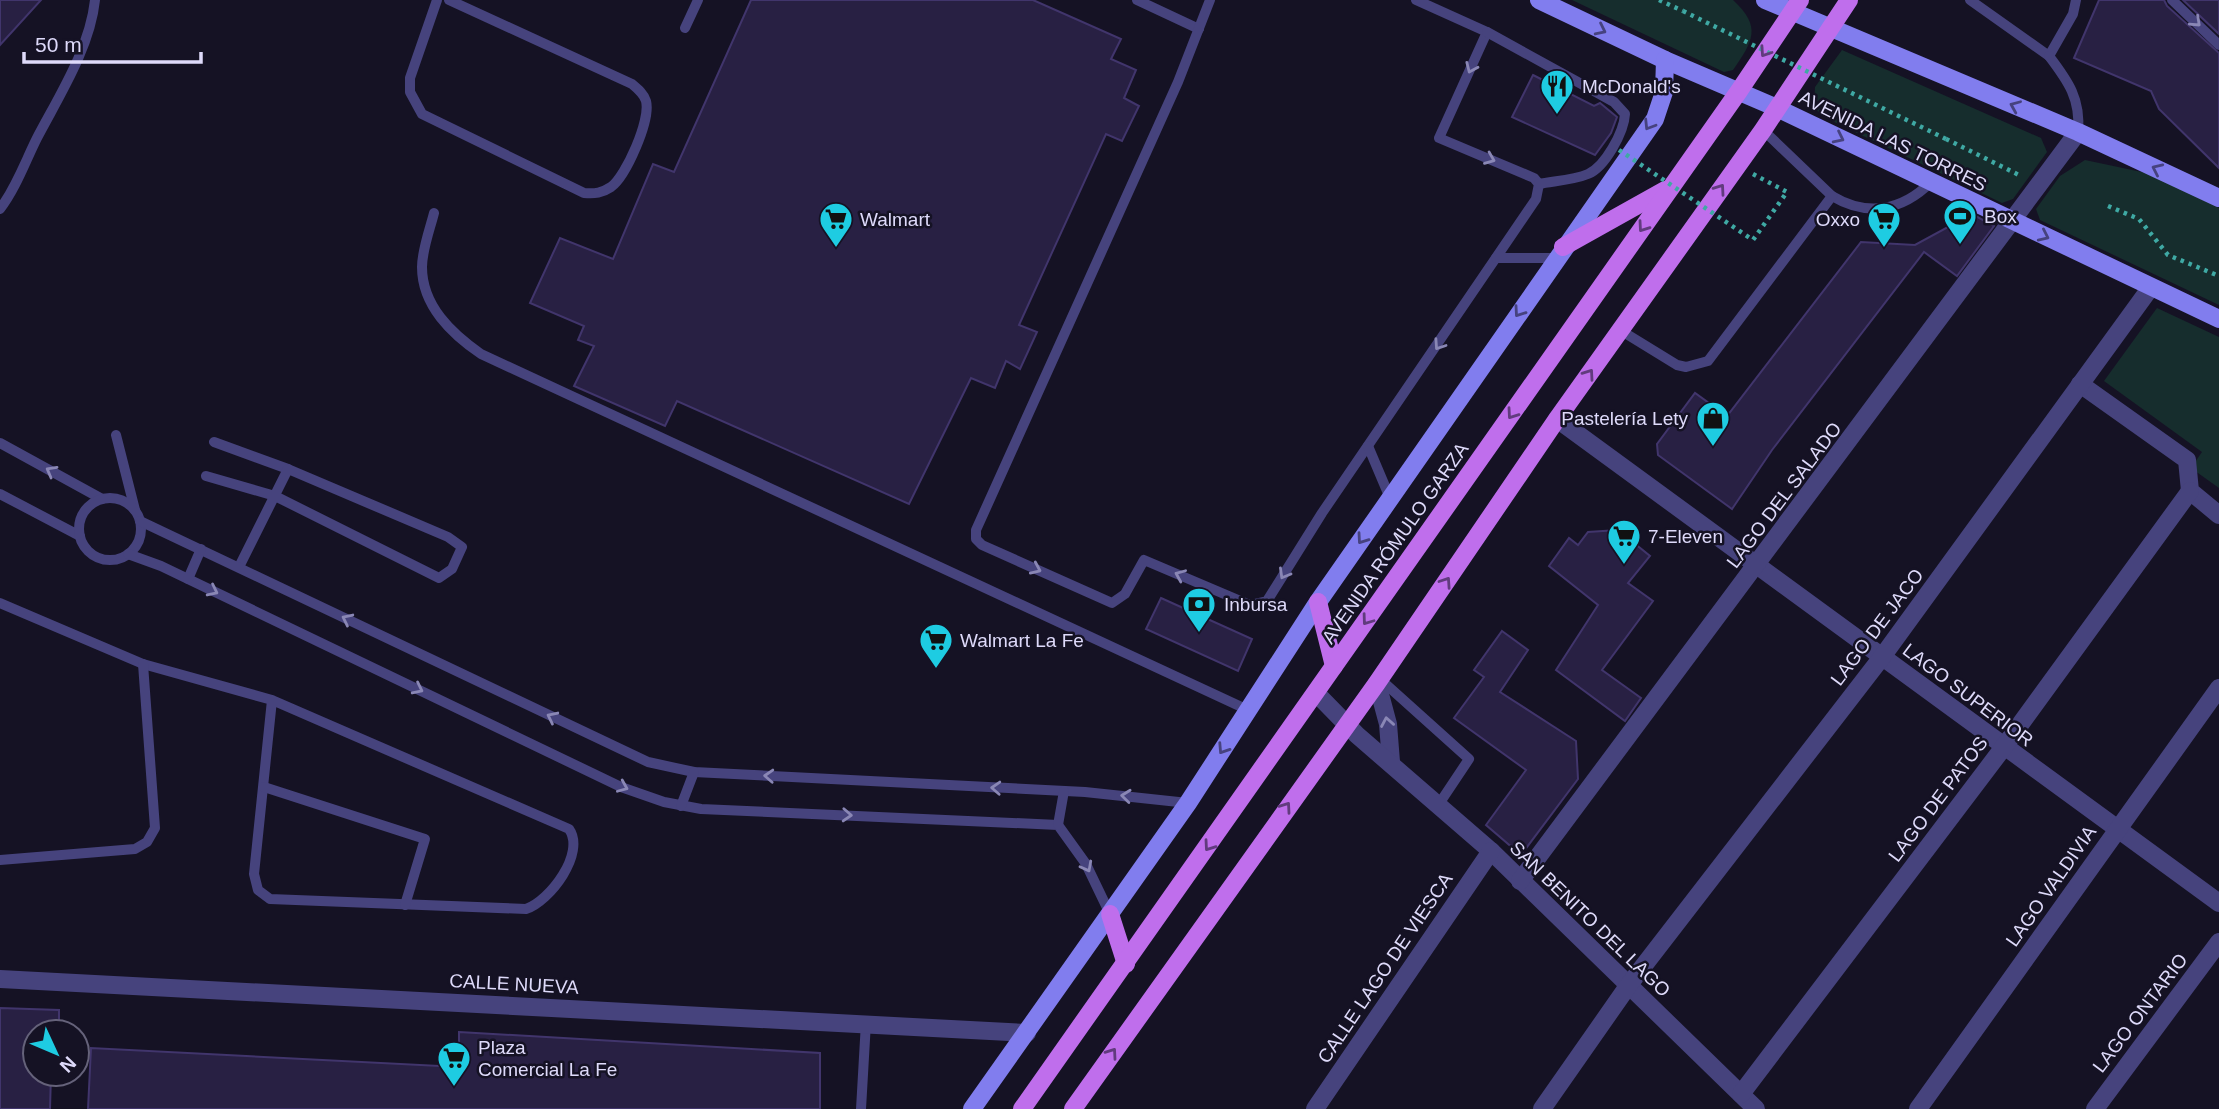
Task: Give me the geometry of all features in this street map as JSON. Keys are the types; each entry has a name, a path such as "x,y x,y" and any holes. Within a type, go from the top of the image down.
{"main road":[{"path":"1073,1109 1378,681 1557,419 1763,130 1849,0"},
{"name":"AVENIDA RÓMULO GARZA","path":"1023,1109 1739,91 1796,6"},
{"path":"1560,253 1671,187"},
{"path":"1318,602 1334,666"},
{"path":"1110,914 1126,964"}],"street":[{"name":"AVENIDA LAS TORRES","path":"1539,0 1665,60 1777,108 2219,320"},
{"path":"1765,0 1796,6 1830,28 2078,132 2219,198"},
{"path":"972,1109 1188,803 1318,602 1655,119 1664,92 1665,60"},
{"name":"LAGO DEL SALADO","path":"1520,881 2014,222 2078,132"},
{"name":"LAGO DE JACO","path":"1542,1109 1628,986 1882,657 2151,287"},
{"path":"2080,384 2188,460 2190,491 2219,515"},
{"name":"LAGO SUPERIOR","path":"1557,419 2003,748 2219,903"},
{"name":"LAGO DE PATOS","path":"1741,1094 2003,748 2190,491"},
{"path":"1378,681 1388,724 1391,762"},
{"name":"LAGO VALDIVIA","path":"1918,1109 2219,688"},
{"name":"SAN BENITO DEL LAGO","path":"1316,693 1346,724 1491,851 1756,1109"},
{"name":"CALLE LAGO DE VIESCA","path":"1315,1109 1491,851"},
{"name":"LAGO ONTARIO","path":"2095,1109 2219,942"},
{"name":"CALLE NUEVA","path":"0,979 1027,1033"}],"lane":[{"path":"0,209 12,192 61,93 83,42 95,0"},
{"path":"438,0 410,78 411,92 422,114 584,192 597,194 618,181 646,118 645,98 640,91 632,84 449,0"},
{"path":"685,28 698,0"},
{"path":"1136,0 1199,29"},
{"path":"1210,0 976,530 976,539 982,545 1112,603 1125,594 1144,560 1250,605 1261,604 1272,596 1322,513 1536,199 1539,184"},
{"path":"1416,0 1487,32 1614,102 1626,114 1625,124 1589,174 1539,184"},
{"path":"1969,0 2049,56 2070,84 2078,102 2078,132"},
{"path":"2049,56 2073,14 2076,0"},
{"path":"2172,0 2219,44"},
{"path":"1487,32 1439,138 1528,174 1539,184"},
{"path":"1763,130 1832,195 1846,204 1874,210 1905,203 1931,182"},
{"path":"1620,330 1677,365 1686,367 1708,360 1832,195"},
{"path":"434,213 422,267 429,296 438,316 457,338 481,354 1248,709"},
{"path":"1496,258 1560,253"},
{"path":"102,499 91,504 83,513 79,524 80,536 85,548 94,555 117,559 128,554 136,545 140,522 116,435"},
{"path":"206,476 275,496 439,578 452,569 461,547 448,537 288,469 214,442"},
{"path":"0,443 102,499 126,502 135,510"},
{"path":"1368,446 1390,498"},
{"path":"239,567 288,469"},
{"path":"0,494 80,536"},
{"path":"140,522 648,762 694,772 1064,791 1188,803"},
{"path":"188,579 201,550"},
{"path":"128,554 188,579 621,787 681,806 1058,825"},
{"path":"0,603 142,664 272,700 569,830 575,838 576,848 549,897 526,909 270,900 258,890 254,874 272,700"},
{"path":"0,860 135,849 147,842 155,828 142,664"},
{"path":"1378,681 1469,759 1439,804"},
{"path":"681,806 694,772"},
{"path":"264,787 425,839 405,905"},
{"path":"1064,791 1058,825 1086,864 1110,914"},
{"path":"861,1109 866,1023"}],"path":[{"path":"1659,0 2040,185"},
{"path":"1619,150 1753,240 1787,192 1736,166"},
{"path":"2108,206 2139,219 2168,256 2219,276"}],"green space":[{"path":"1572,0 1733,0 1748,18 1751,34 1746,51 1733,70 1724,72"},
{"path":"1842,50 2041,138 2047,152 2013,199 2002,203 1822,116 1814,107 1815,87"},
{"path":"2085,160 2151,174 2219,208 2219,305 2040,220 2036,209 2060,176"},
{"path":"2157,308 2219,337 2219,488 2191,468 2202,452 2104,381"}],"building":[{"path":"0,0 41,0 0,45"},
{"name":"Walmart","path":"751,0 1033,0 1121,39 1111,59 1136,70 1124,98 1139,106 1122,141 1106,134 1019,325 1037,332 1020,369 1006,361 995,388 971,378 909,504 677,401 665,426 574,386 594,346 578,340 584,326 530,303 560,238 613,259 653,164 674,172"},
{"path":"2099,0 2164,0 2167,6 2219,53 2219,168 2159,109 2151,91 2074,58"},
{"path":"2183,0 2219,0 2219,34"},
{"path":"1533,75 1594,106 1600,103 1617,117 1611,133 1595,155 1512,117"},
{"path":"1972,214 1994,226 1957,276 1924,252 1772,450 1732,509 1658,455 1657,444 1695,393 1727,416 1861,242 1915,245"},
{"path":"1618,530 1650,556 1628,583 1653,601 1602,670 1641,698 1625,721 1556,670 1598,605 1549,566 1569,538 1578,545 1588,532"},
{"name":"Inbursa","path":"1161,598 1252,639 1238,671 1146,629"},
{"path":"1502,631 1528,650 1500,692 1576,741 1578,779 1521,855 1486,825 1526,770 1454,718 1484,677 1474,670"},
{"path":"0,1008 59,1010 59,1018 21,1018 21,1088 51,1088 50,1109 0,1109"},
{"name":"Plaza Comercial La Fe","path":"459,1032 820,1053 820,1109 88,1109 91,1048 459,1067"}],"place":[{"name":"McDonald's","path":"1557,116"},
{"name":"Box","path":"1960,246"},
{"name":"Walmart","path":"836,249"},
{"name":"Oxxo","path":"1884,249"},
{"name":"Pastelería Lety","path":"1713,448"},
{"name":"7-Eleven","path":"1624,566"},
{"name":"Inbursa","path":"1199,634"},
{"name":"Walmart La Fe","path":"936,670"},
{"name":"Plaza Comercial La Fe","path":"454,1088"}]}
